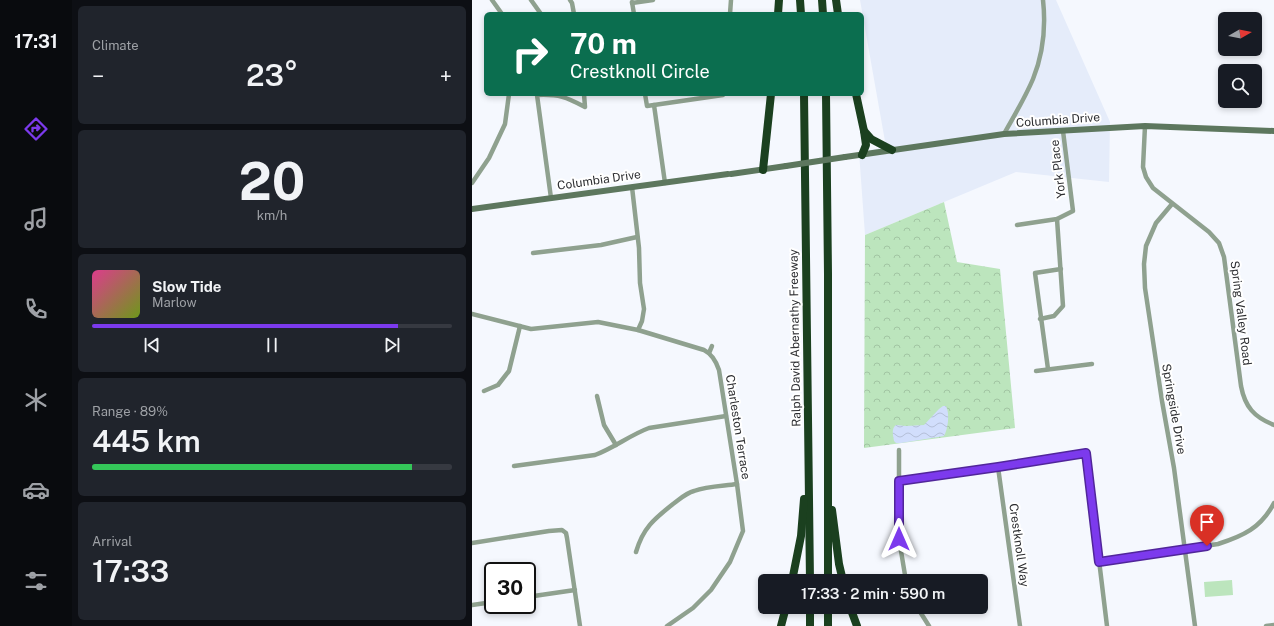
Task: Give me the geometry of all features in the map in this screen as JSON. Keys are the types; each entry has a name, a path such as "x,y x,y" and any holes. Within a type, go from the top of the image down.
{"highway":[{"path":"778,12 779,0"},
{"path":"800,0 801,12"},
{"path":"822,0 823,12"},
{"path":"836,0 838,12"},
{"path":"762,170 771,96"},
{"name":"Ralph David Abernathy Freeway","path":"804,96 810,574"},
{"path":"826,96 828,274 828,574"},
{"path":"856,96 866,145 862,155"},
{"path":"864,132 871,139 892,150"},
{"path":"793,574 801,536 804,500 808,373"},
{"path":"828,478 841,574"},
{"path":"782,625 784,614"},
{"path":"810,614 810,626"},
{"path":"828,614 828,626"},
{"path":"853,614 857,626"}],"main road":[{"name":"Columbia Drive","path":"472,210 665,182 762,170 1004,134 1145,126 1274,131"}],"street":[{"path":"492,0 501,12"},
{"path":"531,0 540,12"},
{"path":"570,0 574,12"},
{"path":"634,12 632,1 653,0"},
{"path":"730,12 731,0"},
{"path":"1004,134 1033,80 1039,61 1043,42 1044,0"},
{"path":"472,183 489,158 505,124 510,96"},
{"path":"537,96 551,198"},
{"path":"564,96 585,107 584,96"},
{"path":"645,96 647,106 716,96"},
{"path":"654,105 665,182"},
{"name":"Spring Valley Road","path":"1145,126 1144,167 1146,178 1154,188 1172,204 1209,232 1219,243 1224,257 1244,400 1250,410 1264,421 1274,425"},
{"name":"York Place","path":"1017,225 1058,219 1073,211 1063,131"},
{"path":"632,187 639,248 640,283 644,309 642,321 638,330"},
{"name":"Springside Drive","path":"1172,204 1156,223 1146,246 1144,264 1145,288 1174,468 1195,626"},
{"path":"1040,319 1054,316 1063,306 1058,219"},
{"path":"533,253 601,244 637,237"},
{"path":"1048,369 1034,274 1061,269"},
{"path":"472,314 531,329 598,322 638,330 709,352 712,346"},
{"path":"484,391 498,385 509,371 520,326"},
{"name":"Charleston Terrace","path":"667,626 693,608 711,590 732,556 743,532 719,370 709,352"},
{"path":"1036,371 1092,364"},
{"path":"597,396 604,425 616,445"},
{"path":"514,466 595,455 606,451 640,431 649,428 726,416"},
{"path":"899,450 899,539 905,574"},
{"path":"899,481 1086,453 1107,626"},
{"name":"Crestknoll Way","path":"998,467 1020,626"},
{"path":"636,552 640,539 656,517 685,495 702,489 737,484"},
{"path":"1099,562 1218,544 1237,538 1254,528 1270,511 1274,503"},
{"path":"472,543 549,531 562,530 566,533 580,626"},
{"path":"536,596 575,590"},
{"path":"472,604 484,603"},
{"path":"921,614 929,626"},
{"path":"1266,626 1274,625"}],"shaded area":[{"path":"860,0 1056,0 1110,122 1109,182 1016,172 865,235 859,152 886,147 864,23 864,12 862,12"}],"green space":[{"path":"944,202 957,262 1000,269 1015,428 864,448 865,235"},
{"path":"1232,580 1233,595 1205,597 1204,582"}],"water":[{"path":"943,406 946,406 948,417 944,436 901,443 896,443 894,441 893,430 896,425 924,425"}],"route":[{"path":"899,539 899,481 1086,453 1099,562 1207,546"}]}
